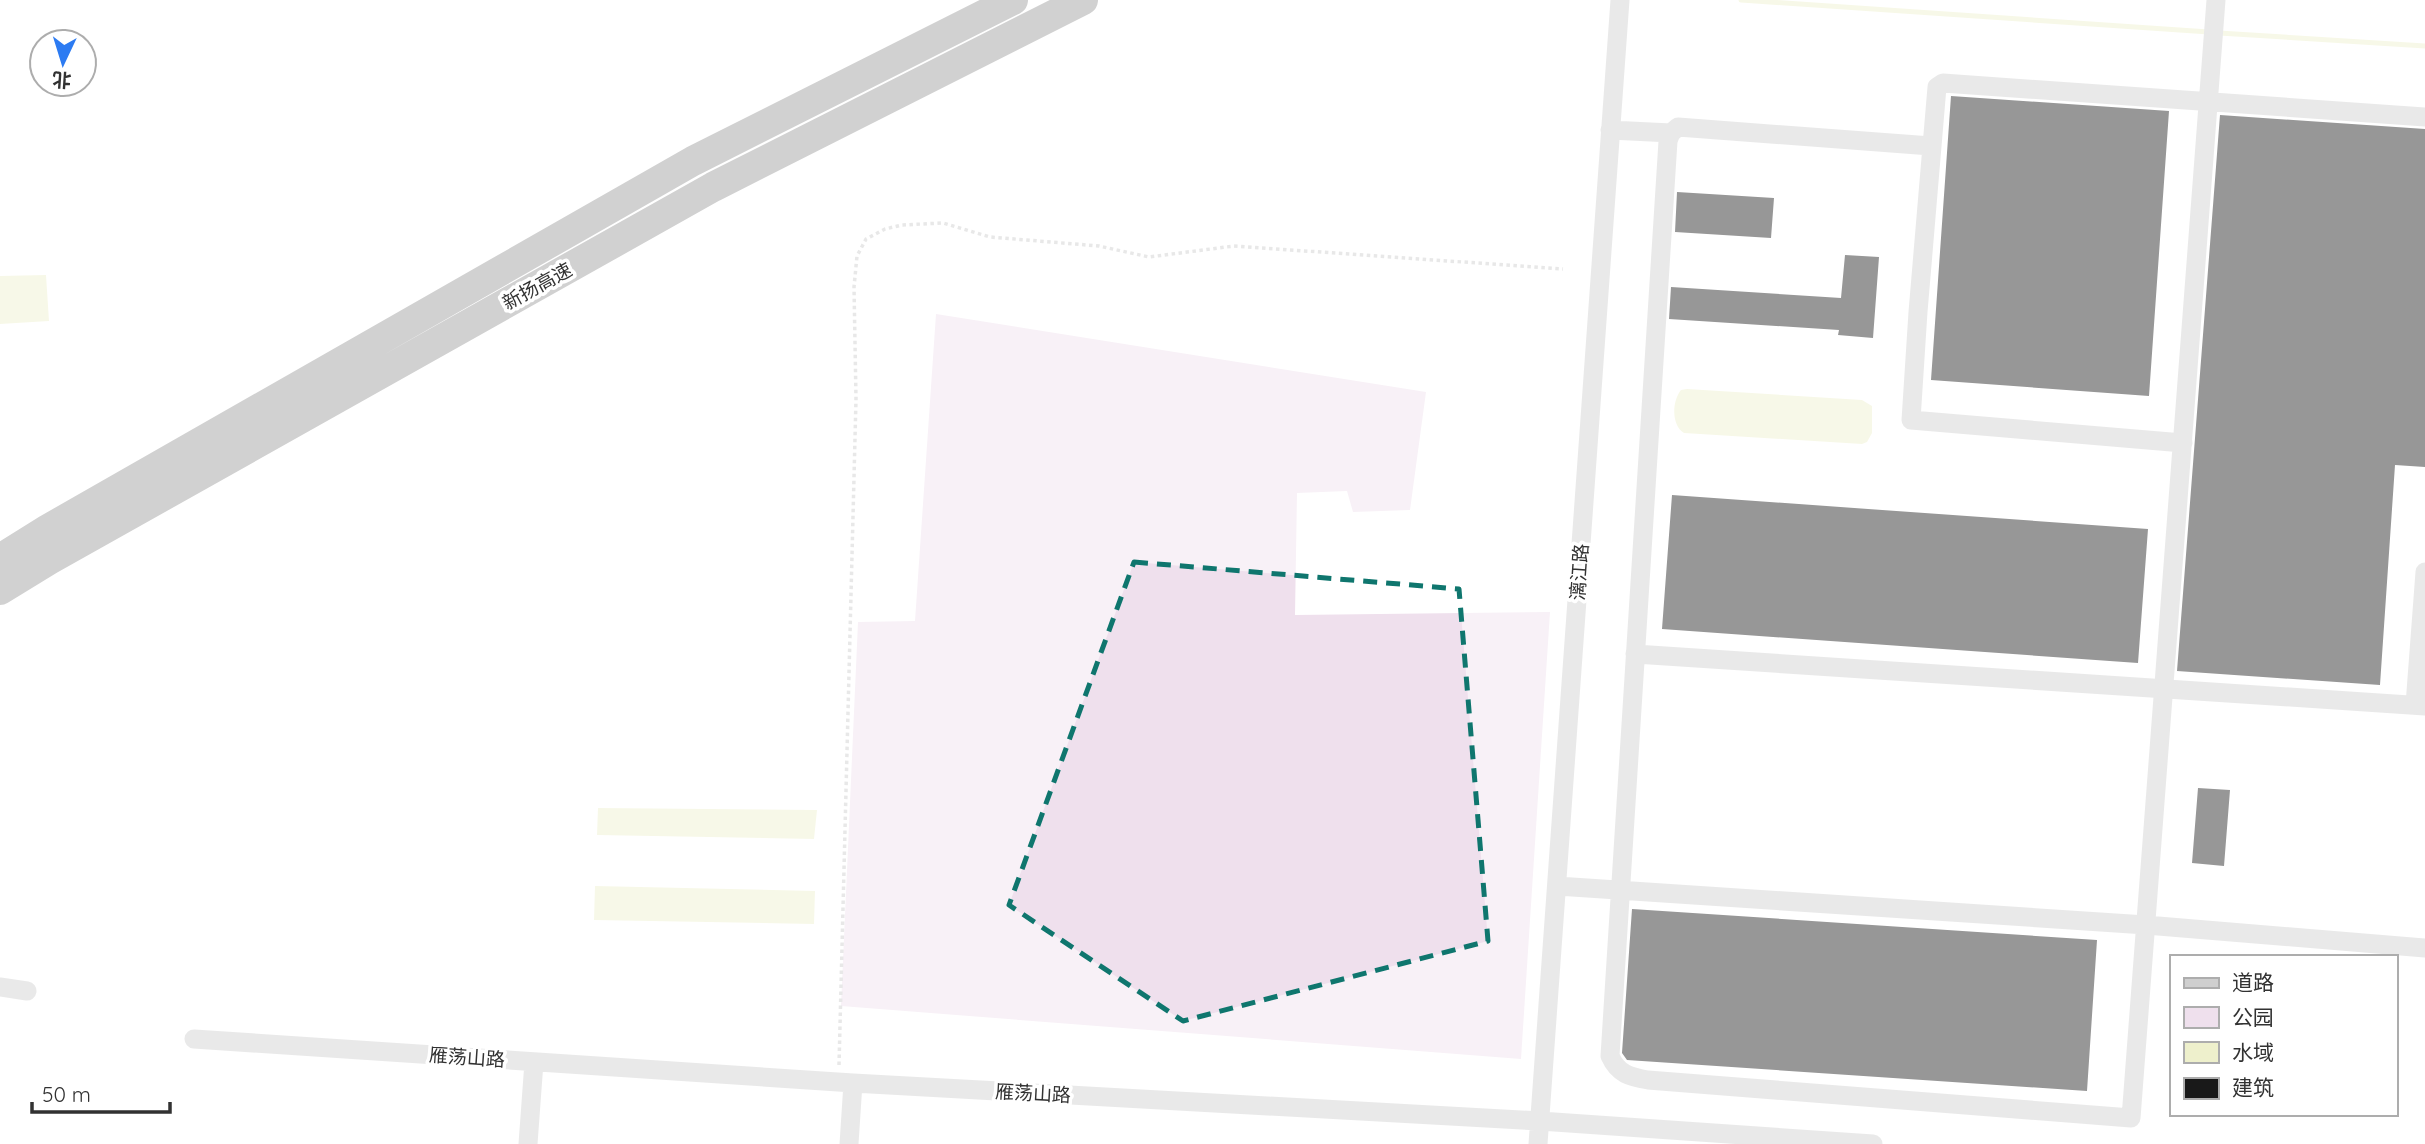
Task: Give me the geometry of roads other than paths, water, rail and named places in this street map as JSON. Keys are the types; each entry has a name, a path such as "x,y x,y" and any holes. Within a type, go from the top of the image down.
{"highway":[{"name":"新扬高速","path":"0,559 48,529 694,161 1013,0"},
{"name":"新扬高速","path":"0,590 713,187 1083,0"}],"street":[{"name":"漓江路","path":"1538,1144 1620,0"},
{"path":"1931,146 1678,127 1671,133 1668,141 1610,1056 1623,1074 1648,1080 2131,1118 2216,0"},
{"path":"2183,443 1911,420 1937,87 1943,83 2425,117"},
{"path":"1610,130 1671,133"},
{"path":"1635,654 2420,705 2425,572"},
{"path":"1557,887 2146,925 2425,948"},
{"path":"0,986 27,991"},
{"name":"雁荡山路","path":"194,1039 846,1082 1540,1121 1683,1138 1873,1144"},
{"path":"528,1144 534,1062"},
{"path":"846,1082 849,1144"}],"water":[{"path":"46,275 49,321 0,324 0,276"},
{"path":"1681,390 1862,400 1872,406 1872,433 1867,442 1862,444 1684,433 1675,419 1675,406"},
{"path":"598,808 817,810 814,839 597,835"},
{"path":"595,886 815,891 814,924 594,920"}],"waterway":[{"path":"1741,0 2209,32"},
{"path":"2219,33 2425,46"}]}
